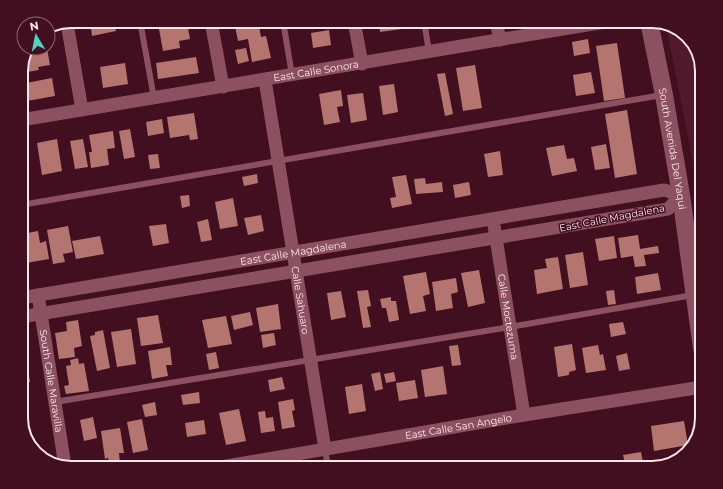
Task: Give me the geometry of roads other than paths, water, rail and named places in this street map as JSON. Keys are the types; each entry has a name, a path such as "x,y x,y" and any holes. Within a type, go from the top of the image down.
{"street":[{"path":"68,28 82,110"},
{"path":"212,28 222,87"},
{"path":"355,28 362,64"},
{"path":"497,28 500,40"},
{"name":"East Calle Sonora","path":"28,119 362,64 500,40 554,28"},
{"name":"South Avenida Del Yaqui","path":"650,28 664,95 681,195 695,237 695,302"},
{"name":"Calle Sahuaro","path":"265,80 324,450"},
{"name":"East Calle Magdalena","path":"28,297 664,190 681,195 668,209 496,239 296,270 28,317"},
{"name":"Calle Moctezuma","path":"492,220 524,415"},
{"name":"South Calle Maravilla","path":"38,295 64,461"},
{"name":"East Calle San Angelo","path":"258,461 524,415 695,389"}],"lane":[{"path":"141,28 154,98"},
{"path":"284,28 292,75"},
{"path":"425,28 429,52"},
{"path":"28,204 664,95"},
{"path":"55,402 694,295"},
{"path":"324,450 326,461"}]}
